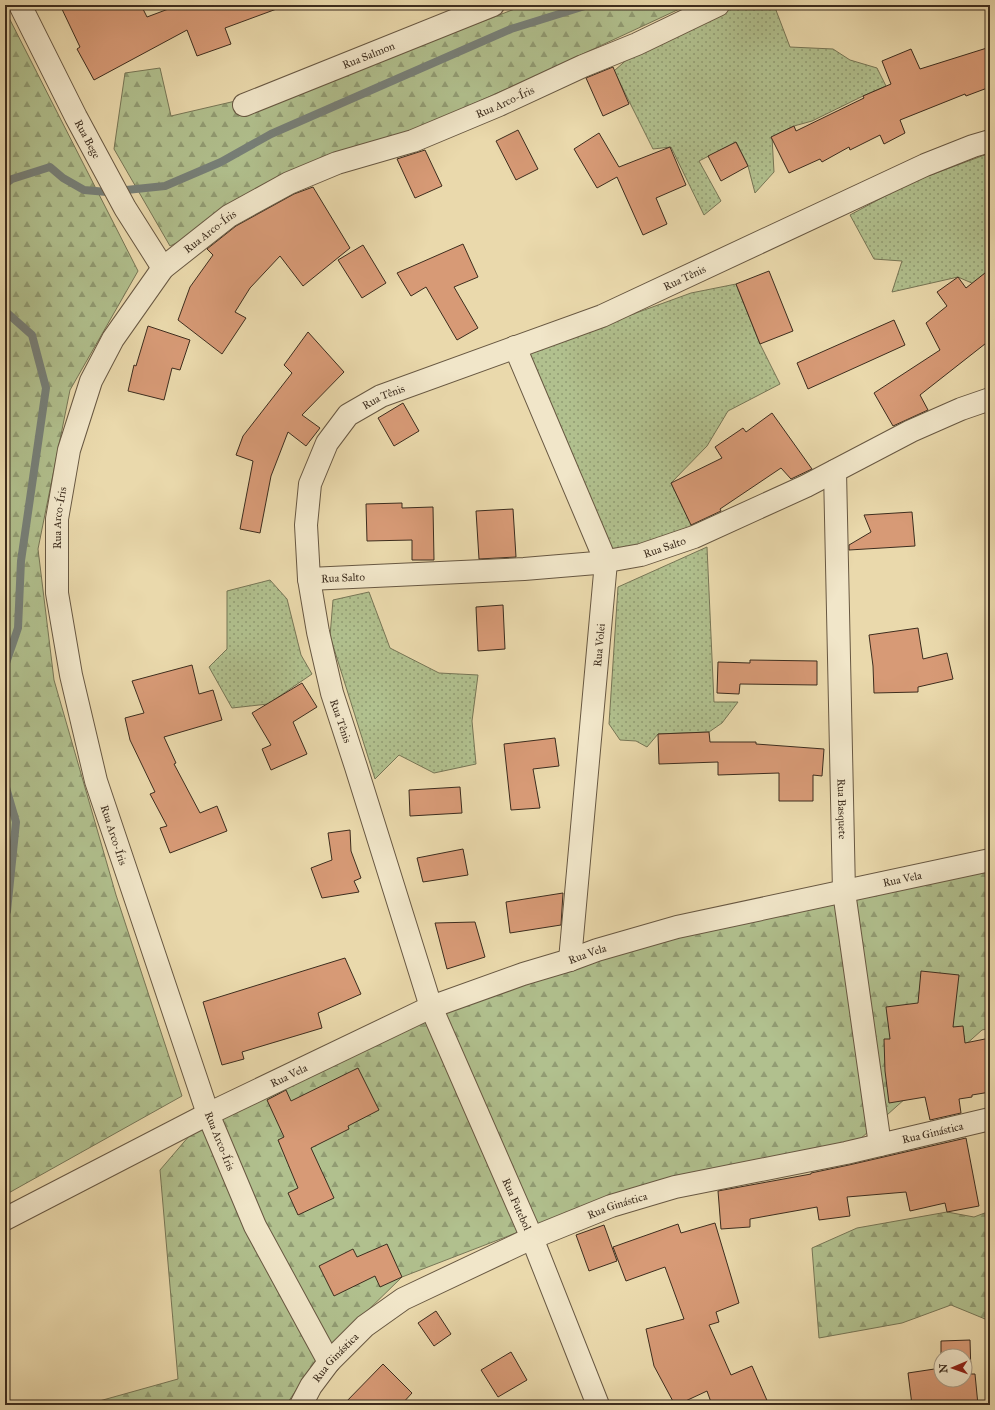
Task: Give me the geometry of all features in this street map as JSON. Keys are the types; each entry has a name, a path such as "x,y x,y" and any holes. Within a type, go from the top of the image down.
{"street":[{"name":"Rua Bege","path":"20,5 76,117 125,208 163,268"},
{"name":"Rua Salmon","path":"244,105 493,5"},
{"name":"Rua Arco-Íris","path":"329,1362 255,1226 208,1114 96,781 71,675 56,593 59,512 69,450 91,381 113,339 163,268 228,216 289,183 337,163 413,141 499,105 582,66 637,44 718,5"},
{"name":"Rua Tênis","path":"431,1006 332,693 318,632 309,579 306,525 310,484 327,443 348,416 381,396 602,316 925,165 990,141"},
{"name":"Rua Volei","path":"515,347 606,562 570,960"},
{"name":"Rua Salto","path":"309,579 524,569 606,562 642,555 694,537 806,486 911,431 961,409 990,399"},
{"name":"Rua Basquete","path":"835,471 844,892 880,1145"},
{"name":"Rua Vela","path":"5,1219 208,1114 431,1006 597,950 676,927 990,860"},
{"name":"Rua Futebol","path":"431,1006 532,1238 598,1405"},
{"name":"Rua Ginástica","path":"301,1405 311,1386 329,1362 365,1326 403,1299 532,1238 611,1206 675,1187 880,1145 990,1119"}],"green space":[{"path":"525,5 688,5 410,132 170,246 114,149 125,73 160,68 171,116 339,77"},
{"path":"731,5 774,5 790,47 833,49 850,60 877,68 886,86 812,121 794,126 772,137 774,172 755,193 748,166 736,142 699,161 721,201 704,215 671,147 653,149 614,71 632,55"},
{"path":"5,10 138,271 70,390 38,549 54,680 116,895 182,1096 5,1195"},
{"path":"990,153 990,269 974,284 958,277 892,292 902,261 874,259 850,215 909,183"},
{"path":"736,284 760,344 780,384 728,411 707,446 671,483 693,528 612,553 526,353 691,293"},
{"path":"707,547 714,702 738,702 722,723 709,732 658,734 647,747 636,741 620,740 609,724 618,587"},
{"path":"270,580 287,599 301,655 312,674 268,704 232,708 209,667 227,649 227,591"},
{"path":"369,592 390,648 439,673 478,675 472,721 476,764 434,773 399,755 375,779 330,636 333,600"},
{"path":"990,861 990,1028 982,1030 859,1140 542,1223 402,1277 316,1361 286,1405 85,1405 178,1379 160,1170 208,1114 508,979"},
{"path":"990,1211 990,1321 951,1305 902,1323 819,1338 812,1248 857,1228 947,1212 974,1217"}],"building":[{"path":"60,5 141,5 147,17 179,5 281,5 282,7 225,28 231,44 197,56 187,30 94,80 77,49 80,47"},
{"path":"990,47 990,87 966,96 965,94 900,120 905,133 884,144 880,135 850,150 849,147 822,162 820,159 789,173 771,137 794,126 796,131 864,98 863,96 891,84 882,61 911,49 920,69"},
{"path":"613,67 629,104 603,116 586,78"},
{"path":"518,130 538,169 516,180 496,141"},
{"path":"599,133 619,167 670,147 686,185 656,198 667,224 643,235 617,177 597,188 574,149"},
{"path":"736,142 748,166 721,181 708,156"},
{"path":"425,150 442,186 415,198 397,159"},
{"path":"313,187 350,248 303,286 280,256 250,288 235,312 246,318 222,354 178,320 190,287 213,255 207,249 236,226 294,194"},
{"path":"463,244 478,277 454,287 478,328 457,340 426,287 411,296 397,273"},
{"path":"363,245 386,283 362,298 338,260"},
{"path":"990,269 990,340 920,395 928,410 893,426 874,393 940,350 926,323 947,306 937,292 958,277 966,288"},
{"path":"769,271 793,331 760,344 736,284"},
{"path":"894,320 905,345 808,389 797,363"},
{"path":"148,326 190,340 180,370 172,368 164,400 128,391 134,365 136,366"},
{"path":"308,332 344,372 302,415 320,428 306,446 288,432 271,476 260,533 240,529 253,461 236,455 243,436 292,373 284,365"},
{"path":"403,403 419,431 394,446 378,418"},
{"path":"772,413 812,469 791,479 781,468 720,509 721,511 691,525 671,483 722,458 715,447 743,428 746,432"},
{"path":"402,503 402,508 433,507 434,560 412,560 412,540 367,541 366,504"},
{"path":"513,509 516,557 479,559 476,511"},
{"path":"912,512 915,546 849,550 849,545 871,532 864,515"},
{"path":"503,605 505,649 478,651 476,607"},
{"path":"918,628 923,659 947,653 953,679 918,687 918,692 874,693 873,666 869,635"},
{"path":"750,660 817,661 817,685 740,684 739,694 717,693 718,662 750,663"},
{"path":"192,665 199,694 213,690 222,720 164,737 176,763 174,764 200,813 217,806 227,831 170,853 160,828 167,826 150,794 155,792 130,740 125,718 144,713 132,681"},
{"path":"302,683 317,707 293,722 307,754 271,770 262,749 271,745 252,713"},
{"path":"709,732 710,742 756,742 756,744 824,749 822,776 813,775 813,801 779,801 779,773 718,775 718,762 659,764 658,734"},
{"path":"555,738 559,766 533,769 540,808 511,810 504,744"},
{"path":"460,787 462,813 410,816 409,790"},
{"path":"350,830 351,851 361,878 354,881 359,892 322,898 311,868 332,860 328,833"},
{"path":"463,849 468,875 423,882 417,858"},
{"path":"563,893 561,925 510,933 506,902"},
{"path":"475,922 485,957 447,969 435,923"},
{"path":"345,958 361,994 318,1013 322,1028 242,1052 244,1059 222,1065 203,1002"},
{"path":"921,971 959,975 953,1027 963,1026 965,1043 990,1038 990,1092 959,1099 961,1113 930,1120 925,1097 889,1103 885,1071 884,1039 890,1039 886,1007 918,1003"},
{"path":"358,1068 379,1110 348,1126 349,1129 311,1148 334,1198 298,1215 288,1193 298,1188 278,1140 284,1137 267,1100 286,1090 291,1101"},
{"path":"966,1138 979,1206 947,1212 945,1203 910,1211 906,1192 847,1197 850,1216 819,1220 817,1207 750,1219 750,1227 721,1229 718,1191 811,1174"},
{"path":"715,1223 739,1303 716,1312 719,1322 709,1325 731,1375 752,1366 769,1405 712,1405 707,1391 675,1405 654,1366 646,1329 684,1319 665,1267 626,1281 613,1247 678,1224 681,1233"},
{"path":"604,1225 617,1261 589,1271 576,1235"},
{"path":"387,1244 402,1277 380,1287 375,1276 334,1296 319,1266 353,1249 357,1257"},
{"path":"436,1311 451,1334 434,1346 418,1323"},
{"path":"970,1340 970,1348 941,1348 941,1341"},
{"path":"511,1352 527,1380 498,1397 481,1370"},
{"path":"383,1364 412,1393 401,1405 343,1405"},
{"path":"933,1369 933,1388 973,1388 973,1374 975,1374 978,1405 912,1405 908,1373"}],"waterway":[{"path":"5,184 12,179 50,167 63,178 84,190 107,192 165,186 221,162 271,134 511,29 588,5"},
{"path":"5,311 32,335 46,388 21,561 18,628 5,666"},
{"path":"5,784 16,822 7,911"}]}
